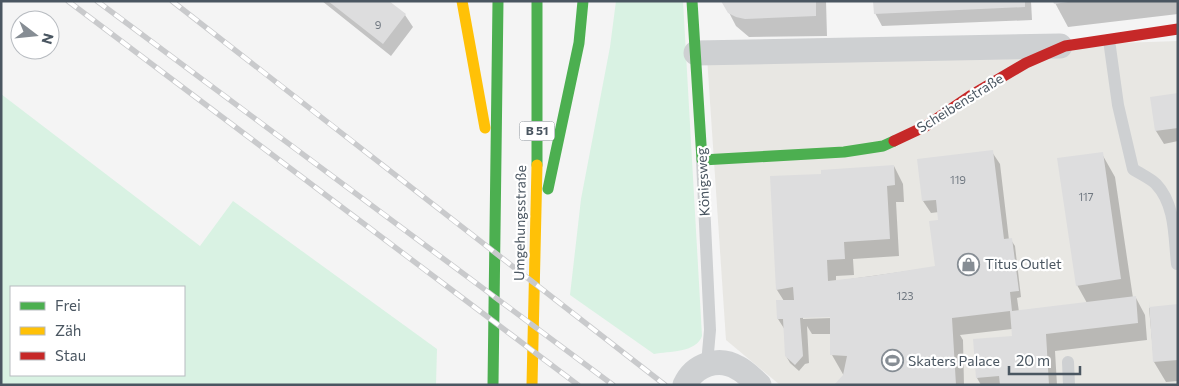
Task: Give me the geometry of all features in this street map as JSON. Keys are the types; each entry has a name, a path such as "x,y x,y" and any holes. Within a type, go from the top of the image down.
{"main road":[{"path":"462,1 497,190"},
{"name":"Umgehungsstraße","path":"493,385 498,1"},
{"name":"Umgehungsstraße","path":"532,385 537,145 537,1"},
{"path":"534,260 579,43 583,1"},
{"name":"Königsweg","path":"692,1 702,160"},
{"name":"Scheibenstraße","path":"702,160 844,152 883,146 926,126 970,96 1026,63 1065,46 1178,29"}],"street":[{"name":"Scheibenstraße","path":"696,53 1065,46"},
{"path":"686,385 694,371 707,364 725,363 737,367 760,385"}],"lane":[{"path":"1109,40 1118,105 1133,169 1156,184 1167,200 1172,217 1176,264"},
{"name":"Königsweg","path":"702,160 710,330 707,364"},
{"path":"1068,362 1068,385"}],"shaded area":[{"path":"1178,41 1178,385 780,385 726,340 707,57"}],"green space":[{"path":"616,1 683,1 702,336 694,346 654,354 570,295 581,199 610,47"},
{"path":"1,94 200,246 233,201 437,349 436,385 1,385"}],"building":[{"path":"328,1 389,1 406,14 383,44"},
{"path":"721,1 816,1 816,16 745,19 728,13"},
{"path":"873,1 1025,1 1025,7 874,14"},
{"path":"1053,1 1068,1 1068,2 1054,4"},
{"path":"1178,93 1178,128 1155,131 1150,97"},
{"path":"993,150 1004,239 1012,238 1019,291 1010,292 1012,311 1136,296 1138,323 1046,334 1049,385 1000,385 999,376 976,378 973,339 1012,336 1010,311 952,318 956,385 834,385 843,375 847,356 830,355 830,317 800,318 803,356 795,365 785,356 783,319 777,319 776,300 794,300 793,287 776,290 770,176 821,174 821,170 894,165 895,185 887,186 890,239 844,242 845,259 827,260 828,281 872,276 935,266 929,221 938,220 936,200 922,201 917,159"},
{"path":"1103,152 1121,279 1076,286 1057,158"},
{"path":"1178,304 1178,360 1153,362 1149,307"}],"railway":[{"path":"68,1 578,385"},
{"path":"97,1 613,385"},
{"path":"172,1 665,385"}],"traffic: fast":[{"path":"493,385 498,1"},
{"path":"537,1 537,165"},
{"path":"548,189 579,43 583,1"},
{"path":"692,1 702,160 844,152 883,146 894,141"}],"traffic: slow":[{"path":"462,1 485,128"},
{"path":"532,385 537,165"}],"traffic: jam":[{"path":"894,141 926,126 970,96 1026,63 1065,46 1178,29"}],"place":[{"name":"Titus Outlet","path":"969,264"},
{"name":"Skaters Palace","path":"892,361"}]}
